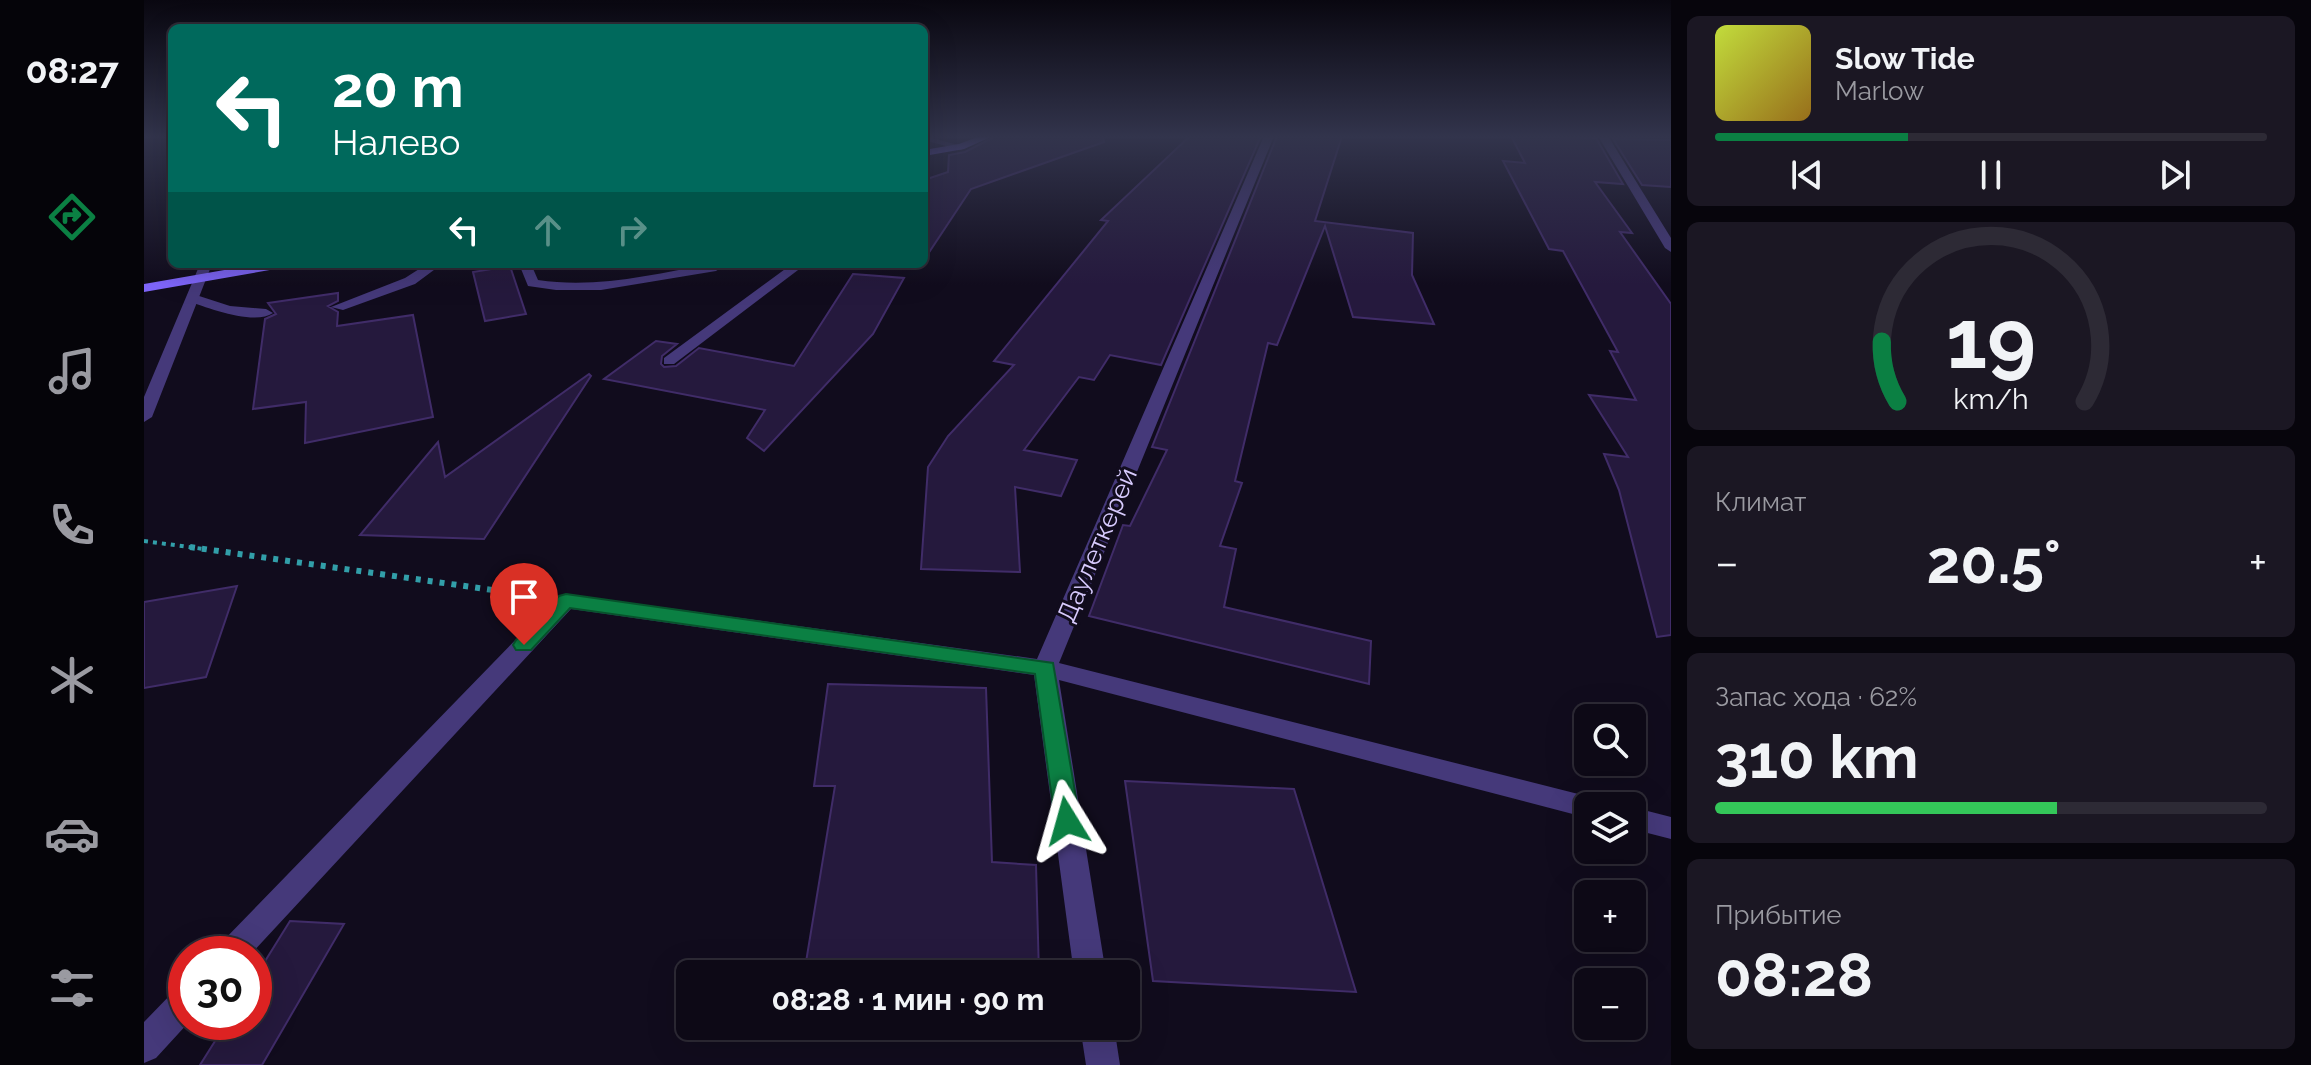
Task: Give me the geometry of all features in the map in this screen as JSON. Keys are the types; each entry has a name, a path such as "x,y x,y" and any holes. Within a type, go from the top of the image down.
{"main road":[{"path":"144,288 204,271 237,268"}],"street":[{"name":"Даулеткерей","path":"1045,668 1248,186"},
{"path":"1633,186 1671,248"},
{"path":"338,307 410,281 430,268"},
{"path":"527,268 533,283 561,289 591,288 710,268"},
{"path":"669,361 795,268"},
{"path":"144,417 204,271"},
{"path":"193,298 228,310 266,313"},
{"path":"248,936 566,601 1045,668 1574,803"},
{"path":"1045,668 1088,960"},
{"path":"1646,822 1671,828"},
{"path":"144,1046 168,1021"},
{"path":"1099,1040 1103,1065"}],"path":[{"path":"144,541 566,601"}],"building":[{"path":"928,186 980,186 971,189 928,254"},
{"path":"1137,186 1239,186 1161,365 1110,355 1094,380 1079,377 1024,450 1077,460 1061,496 1015,487 1020,572 921,569 928,467 948,436 1014,365 994,361 1108,221 1101,220"},
{"path":"1257,186 1326,186 1315,221 1413,233 1412,275 1434,324 1353,317 1325,226 1277,345 1268,343 1235,481 1242,483 1220,546 1236,549 1224,607 1371,641 1369,684 1089,616 1123,525 1130,526 1167,450 1152,447"},
{"path":"1516,186 1598,186 1632,233 1620,232 1671,304 1671,635 1657,637 1619,490 1604,454 1628,457 1589,395 1636,400 1610,351 1618,352 1563,251 1549,249"},
{"path":"511,268 526,314 485,321 473,272"},
{"path":"853,274 904,278 873,334 764,451 747,438 765,410 604,379 656,341 677,344 662,356 661,364 664,367 676,366 699,348 794,366"},
{"path":"338,293 338,301 328,306 338,312 337,326 413,315 433,417 305,443 306,402 253,409 265,319 276,314 268,303"},
{"path":"589,374 591,376 484,539 360,535 438,442 445,477"},
{"path":"237,586 206,677 144,688 144,602"},
{"path":"828,684 986,688 992,862 1036,865 1039,960 806,960 835,786 814,786"},
{"path":"1125,781 1294,789 1356,992 1153,981"},
{"path":"290,921 344,924 262,1065 200,1065 216,1040 272,1040 272,950"}],"route":[{"path":"524,645 566,601 1045,668 1067,821"}]}
